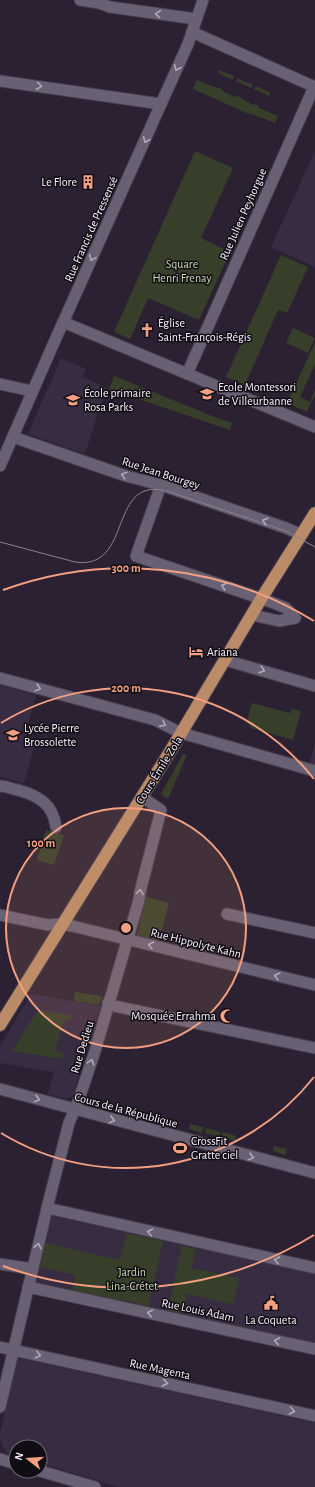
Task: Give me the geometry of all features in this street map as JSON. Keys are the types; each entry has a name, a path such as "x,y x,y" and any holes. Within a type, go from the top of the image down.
{"main road":[{"name":"Cours Émile Zola","path":"0,1025 181,734 261,599 315,513"}],"street":[{"path":"80,0 100,3 110,7 196,19"},
{"name":"Rue Francis de Pressensé","path":"0,466 32,391 162,104 192,32 202,0"},
{"path":"192,32 314,87"},
{"path":"0,81 162,104"},
{"name":"Rue Julien Peyhorgue","path":"187,374 314,87"},
{"path":"63,322 315,427"},
{"path":"0,384 32,391"},
{"name":"Rue Jean Bourgey","path":"13,437 126,476 161,485 286,528 302,535"},
{"path":"161,485 136,556 286,608 295,618 279,621 252,615"},
{"path":"225,660 315,686"},
{"path":"0,678 155,720 181,734 315,771"},
{"path":"0,786 37,797 48,806 53,814 56,827"},
{"name":"Rue Dedieu","path":"0,1407 47,1208 69,1123 79,1099 95,1051 108,1003 128,940 161,810 142,797"},
{"path":"227,914 315,933"},
{"name":"Rue Hippolyte Kahn","path":"0,915 48,925 62,924 315,985"},
{"path":"108,1003 114,1006 315,1048"},
{"name":"Cours de la République","path":"0,1089 315,1173"},
{"path":"47,1208 315,1268"},
{"path":"0,1264 33,1269"},
{"name":"Rue Louis Adam","path":"28,1287 315,1349"},
{"name":"Rue Magenta","path":"0,1347 315,1416"},
{"path":"48,1473 95,1487"}],"shaded area":[{"path":"315,151 315,267 271,247"},
{"name":"École primaire Rosa Parks","path":"61,358 86,369 83,377 107,388 85,454 28,434"},
{"name":"Lycée Pierre Brossolette","path":"0,685 36,695 25,736 36,740 24,783 0,777"},
{"path":"315,743 315,765 309,764"},
{"path":"31,994 101,1006 95,1021 73,1096 67,1099 48,1094 54,1072 0,1063 0,1046"},
{"path":"52,1216 315,1274 315,1345 36,1284"},
{"path":"18,1358 315,1423 315,1487 119,1487 48,1465 48,1439 8,1439 8,1454 6,1453 0,1440 0,1433"}],"green space":[{"path":"219,70 234,76 233,80 218,73"},
{"path":"237,78 253,85 251,88 236,81"},
{"path":"197,80 217,87 235,97 236,95 253,105 259,106 259,108 278,116 275,123 249,114 193,89"},
{"path":"256,86 271,93 269,96 254,89"},
{"name":"Square Henri Frenay","path":"195,151 233,168 201,238 230,252 199,320 148,298 130,339 114,332"},
{"path":"281,255 308,267 287,313 278,310 245,385 226,377"},
{"path":"293,328 315,338 308,353 286,343"},
{"path":"315,342 315,364 300,397 310,402 315,390 315,395 307,412 287,403"},
{"path":"114,376 232,423 230,430 109,389"},
{"path":"252,703 290,713 292,709 301,711 293,740 251,728 247,721"},
{"path":"183,754 187,755 168,799 161,794"},
{"path":"46,830 64,835 54,865 37,860"},
{"path":"146,897 169,903 159,941 137,935"},
{"path":"75,992 102,996 99,1005 74,1001"},
{"path":"38,1010 74,1016 74,1018 70,1017 69,1021 64,1020 55,1050 63,1053 62,1059 12,1051"},
{"path":"190,1124 204,1127 202,1133 189,1129"},
{"path":"206,1128 220,1132 219,1137 205,1133"},
{"path":"223,1132 236,1136 235,1141 221,1137"},
{"path":"274,1146 287,1149 285,1155 273,1151"},
{"name":"Jardin Lina-Crétet","path":"126,1233 163,1241 148,1309 138,1306 135,1302 123,1300 117,1302 72,1292 75,1275 40,1267 45,1243 120,1260"},
{"path":"182,1246 196,1249 192,1268 239,1278 233,1304 187,1294 182,1316 167,1313"}],"tram line":[{"path":"0,542 75,562 94,561 106,552 115,539 128,508 137,496 150,490 170,492 286,531 315,547"}],"place":[{"name":"Le Flore","path":"88,182"},
{"name":"Église Saint-François-Régis","path":"147,330"},
{"name":"Ecole Montessori de Villeurbanne","path":"207,394"},
{"name":"École primaire Rosa Parks","path":"73,400"},
{"name":"Ariana","path":"196,652"},
{"name":"Lycée Pierre Brossolette","path":"13,735"},
{"name":"Mosquée Errahma","path":"227,1016"},
{"name":"CrossFit Gratte ciel","path":"180,1148"},
{"name":"La Coqueta","path":"271,1303"}]}
